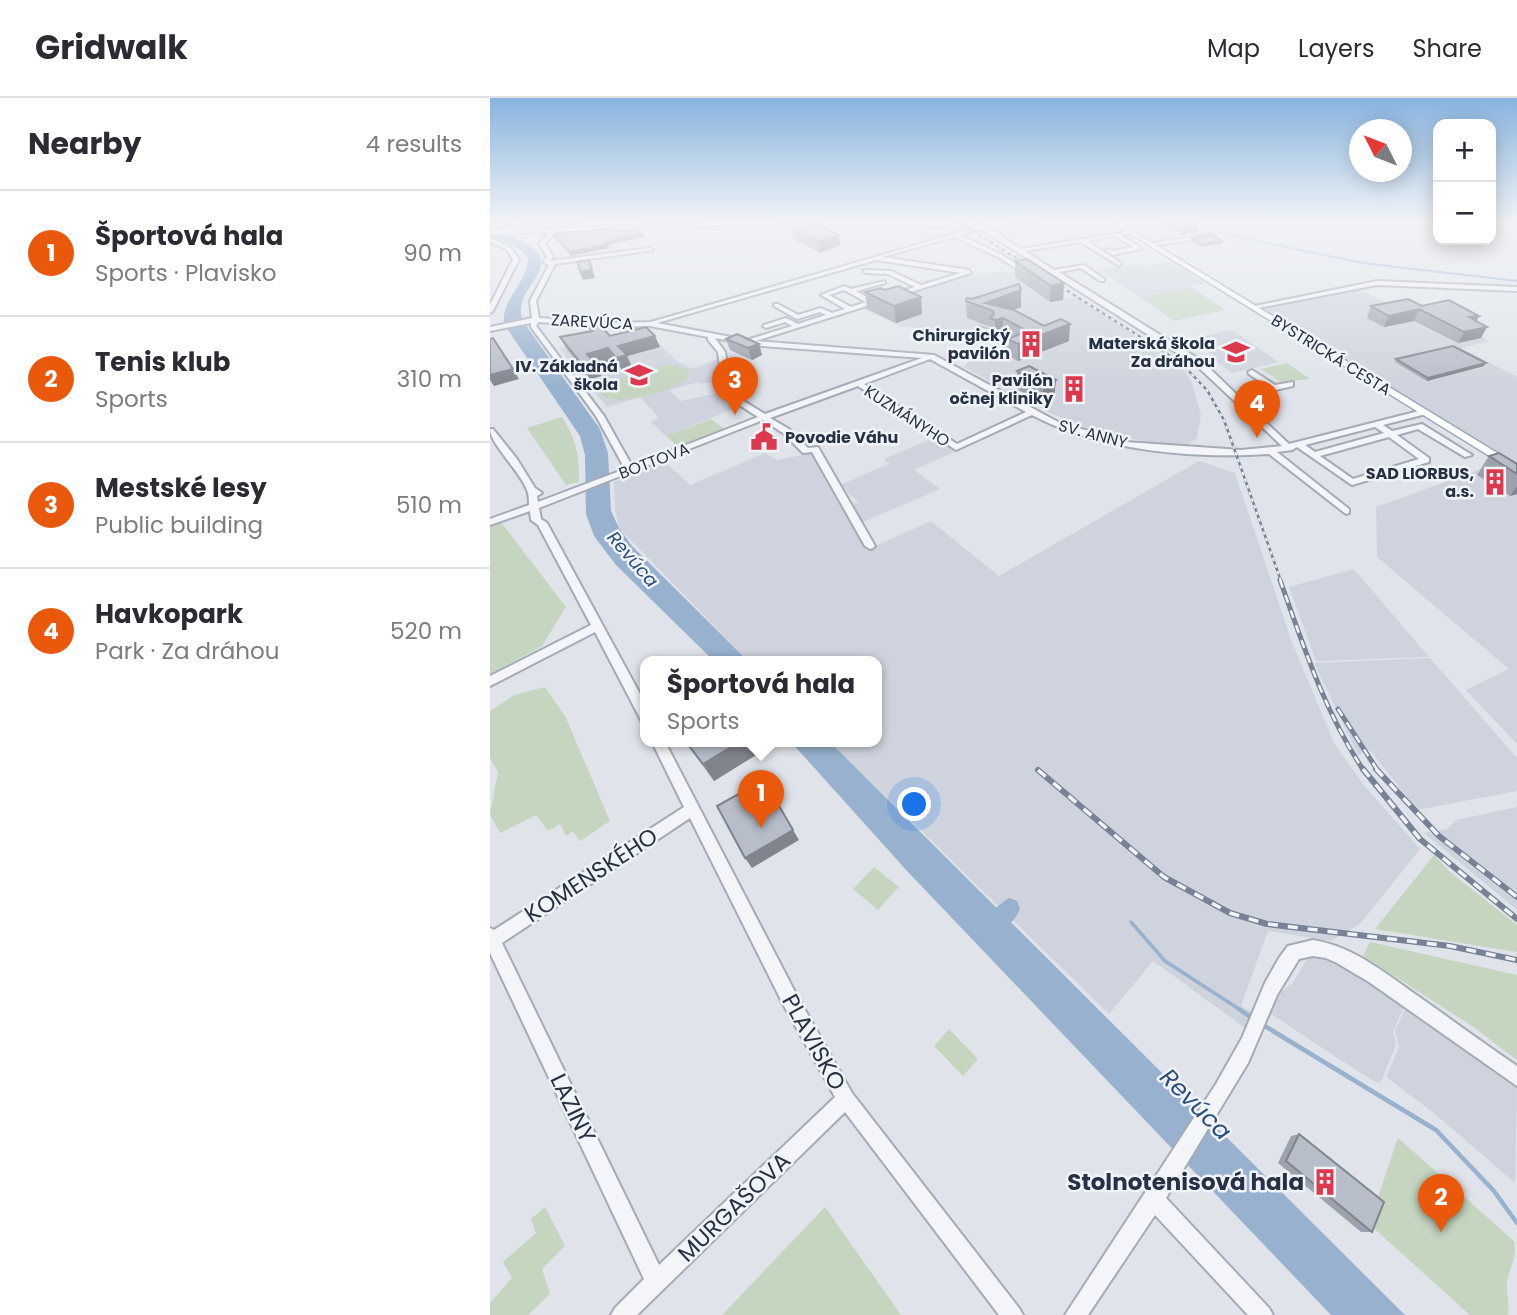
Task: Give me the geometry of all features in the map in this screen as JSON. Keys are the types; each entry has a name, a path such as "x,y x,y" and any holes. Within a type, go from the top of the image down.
{"main road":[{"name":"BYSTRICKÁ CESTA","path":"1204,277 1517,470"}],"street":[{"path":"490,311 507,277"},
{"name":"ZAREVÚCA","path":"544,277 533,301 536,316 533,326 600,416 630,470"},
{"path":"650,324 806,277"},
{"path":"850,292 873,277"},
{"path":"875,277 905,293"},
{"path":"899,277 922,288"},
{"path":"720,350 955,277"},
{"path":"1060,277 1199,363 1289,447"},
{"path":"1099,277 1102,279"},
{"path":"1253,307 1377,283 1517,289"},
{"path":"860,297 893,287"},
{"path":"852,310 824,295 844,288 872,303"},
{"path":"776,305 797,317 821,310 832,316"},
{"path":"490,330 534,320"},
{"name":"ZAREVÚCA","path":"534,320 604,325 650,324"},
{"path":"766,326 786,320 797,327"},
{"path":"650,324 746,342 931,357"},
{"path":"981,327 989,331"},
{"path":"712,335 711,340 720,350 728,395 786,431 806,451 814,449 842,492 854,501 847,503 851,515 870,546"},
{"path":"1000,338 1011,344 1007,345"},
{"name":"BOTTOVA","path":"490,522 931,357"},
{"name":"SV. ANNY","path":"931,357 1066,428 1125,443 1223,453 1271,451"},
{"path":"1252,372 1275,388"},
{"name":"KUZMÁNYHO","path":"859,384 956,447 1032,412"},
{"path":"1234,397 1290,384"},
{"name":"BYSTRICKÁ CESTA","path":"1271,451 1423,412"},
{"name":"BYSTRICKÁ CESTA","path":"1300,445 1352,482 1426,460 1377,424"},
{"path":"1314,455 1419,426 1468,455"},
{"path":"490,432 514,461 532,490 538,506 536,520 542,523 640,706"},
{"path":"1271,451 1346,511"},
{"path":"490,681 598,626"},
{"name":"PLAVISKO","path":"661,747 789,998 846,1099 1012,1315"},
{"name":"KOMENSKÉHO","path":"491,939 692,808"},
{"name":"LAZINY","path":"491,939 656,1281"},
{"path":"1076,1315 1208,1113 1254,1035 1277,977 1294,952 1313,948 1327,950 1343,957 1375,976 1517,1077"},
{"name":"MURGAŠOVA","path":"622,1315 846,1099"},
{"path":"1152,1198 1262,1315"}],"shaded area":[{"path":"965,277 1033,277 1068,299 1076,297 1182,368 1191,380 1201,415 1197,438 1186,446 1162,445 1098,432 1052,414 964,367 971,358 998,344 983,335 900,326 863,309"},
{"path":"1110,277 1194,277 1205,283 1190,286 1226,310 1174,321"},
{"path":"1351,285 1388,304 1434,313 1490,341 1461,348 1517,377 1517,465 1415,403 1246,308"},
{"name":"Materská škola Za dráhou","path":"1232,330 1279,362 1232,373 1211,358 1214,356 1201,347 1205,346 1196,338"},
{"name":"IV. Základná škola","path":"606,334 653,337 677,361 688,367 695,368 717,359 718,381 699,382 669,390 681,401 718,393 736,408 666,436 651,422 659,418 640,397 607,407 559,348"},
{"path":"934,438 954,452 914,470 940,489 861,523 853,512 854,504 859,502 840,485 889,464 884,459"},
{"path":"765,453 777,460 812,453 866,550 931,521 999,576 1199,461 1235,473 1292,642 1334,743 1362,783 1420,849 1361,923 1331,941 1268,931 1241,1006 1253,1012 1245,1028 1153,961 1109,1014 835,747 882,747 882,656 743,656 619,528 614,482 663,460 690,485"},
{"path":"1481,469 1517,485 1517,744 1466,690 1509,669 1377,557 1376,507"},
{"path":"1354,569 1429,657 1316,661 1289,587"},
{"path":"1430,658 1517,758 1517,791 1417,810 1370,750 1358,755 1314,663"},
{"path":"1517,807 1517,910 1424,833 1447,829 1456,820"},
{"path":"1327,956 1403,1008 1393,1032 1396,1045 1381,1082 1377,1083 1268,1012 1274,996 1293,983 1308,957"},
{"path":"1405,1009 1517,1089 1515,1183 1435,1114 1386,1077 1399,1047 1395,1031"}],"green space":[{"path":"1190,288 1224,310 1175,320 1143,298"},
{"path":"1287,363 1310,379 1281,382 1261,369"},
{"path":"669,364 688,370 688,378 658,393 632,399 609,399 601,395 604,386 600,384"},
{"path":"562,417 574,441 578,464 579,482 566,485 527,428"},
{"path":"711,419 726,430 679,448 666,436"},
{"path":"501,522 566,607 542,646 490,674 490,525"},
{"path":"545,687 565,716 610,821 580,841 573,831 566,836 560,824 548,831 536,815 500,833 490,815 498,772 490,758 490,711 514,695"},
{"path":"1434,855 1451,873 1517,925 1517,952 1375,929"},
{"path":"874,867 899,887 878,910 853,889"},
{"path":"1370,942 1517,975 1517,1060 1472,1026 1363,956"},
{"path":"949,1029 978,1059 963,1076 934,1046"},
{"path":"1398,1138 1514,1241 1514,1258 1507,1282 1508,1315 1470,1315 1369,1224"},
{"path":"545,1207 565,1246 542,1269 550,1294 528,1315 490,1315 490,1303 512,1278 503,1262 536,1233 531,1219"},
{"path":"825,1207 901,1315 722,1315"}],"water":[{"path":"523,277 535,277 526,292 522,305 522,320 600,429 608,453 611,511 619,528 632,546 743,656 709,656 616,565 594,536 586,514 585,455 580,436 504,324 506,306"},
{"path":"796,747 835,747 1405,1315 1331,1315 908,872"}],"building":[{"path":"1038,277 1054,277 1064,283 1051,286"},
{"path":"1019,284 1021,290 985,303 1014,310 1044,326 1061,319 1070,324 1018,344 1008,339 1027,331 1003,318 990,318 994,314 993,311 966,301 967,298 972,299"},
{"path":"898,286 921,297 894,306 865,292 881,288 885,290"},
{"path":"1408,299 1422,306 1449,300 1479,316 1469,317 1487,327 1464,332 1419,309 1389,316 1371,306"},
{"path":"599,324 610,336 646,327 655,336 618,346 627,355 616,358 608,348 587,354 595,364 584,367 560,337 592,331 588,327"},
{"path":"737,334 759,344 748,348 726,339"},
{"path":"493,338 513,369 490,375 490,339"},
{"path":"1453,346 1486,363 1428,378 1396,359"},
{"path":"1029,366 1056,380 1043,386 1017,371"},
{"path":"1499,453 1517,464 1517,474 1489,456"},
{"path":"690,747 731,747 703,764"},
{"path":"764,780 793,830 745,858 717,806"},
{"name":"Stolnotenisová hala","path":"1299,1134 1384,1202 1372,1232 1286,1161"}],"waterway":[{"path":"1481,277 1517,281"},
{"name":"Revúca","path":"988,927 1009,909"},
{"name":"Revúca","path":"1131,922 1165,961 1240,1010"},
{"name":"Revúca","path":"1240,1010 1252,1018"},
{"name":"Revúca","path":"1263,1025 1436,1130 1494,1191 1517,1223"}],"railway":[{"path":"1045,277 1180,362 1207,390 1224,420 1281,581"},
{"path":"1280,580 1326,702 1364,771"},
{"path":"1338,709 1378,771"},
{"path":"1363,769 1420,839 1517,919"},
{"path":"1376,769 1439,836 1517,897"},
{"path":"1038,770 1164,877 1230,913 1267,924 1450,946 1517,960"}],"place":[{"name":"Chirurgický pavilón","path":"1031,344"},
{"name":"Materská škola Za dráhou","path":"1236,352"},
{"name":"IV. Základná škola","path":"639,375"},
{"name":"Pavilón očnej kliniky","path":"1074,389"},
{"name":"Mestské lesy","path":"735,415"},
{"name":"Povodie Váhu","path":"764,437"},
{"name":"Havkopark","path":"1257,438"},
{"name":"SAD LIORBUS, a.s.","path":"1495,482"},
{"name":"Športová hala","path":"761,828"},
{"name":"Stolnotenisová hala","path":"1325,1182"},
{"name":"Tenis klub","path":"1441,1232"}]}
